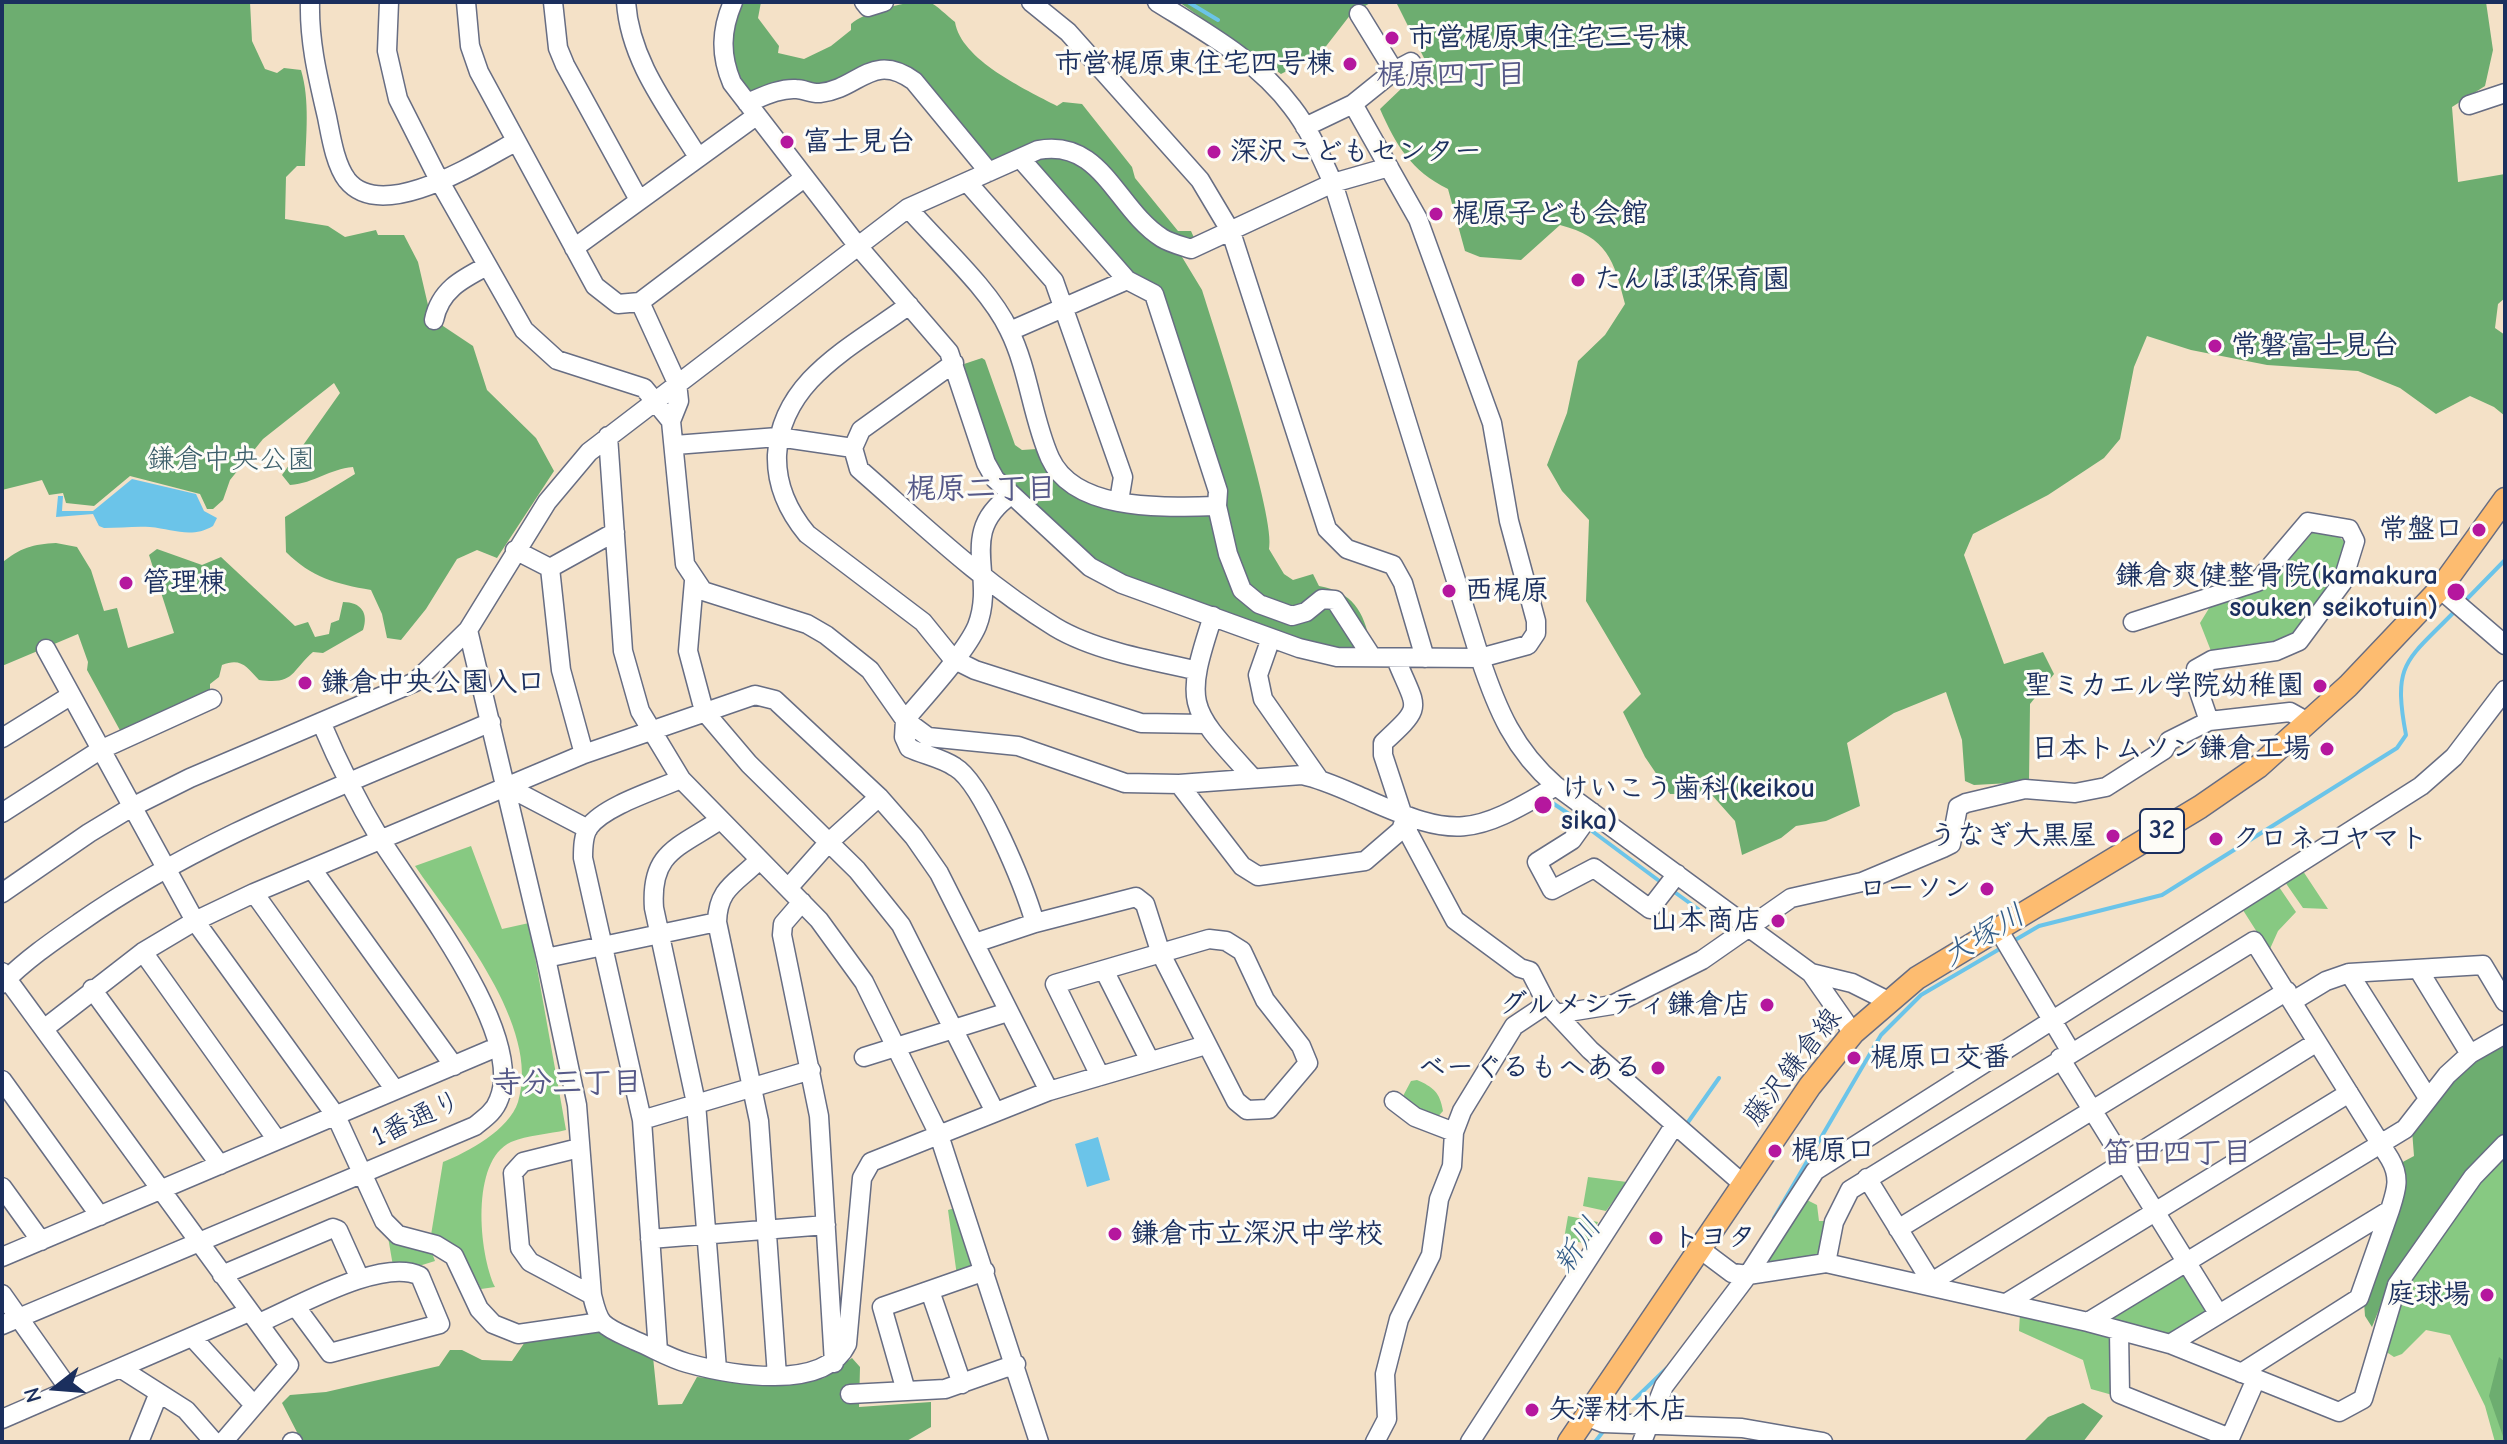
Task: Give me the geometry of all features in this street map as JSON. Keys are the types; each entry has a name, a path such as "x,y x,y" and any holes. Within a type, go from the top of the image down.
{"main road":[{"name":"藤沢鎌倉線","path":"1569,1442 1810,1086 1853,1033 1917,978 2200,807 2258,767 2348,686 2440,589 2505,499"}],"street":[{"path":"310,2 314,61 341,171 349,182 367,194 385,197 440,182 515,142"},
{"path":"389,2 387,51 398,99 440,182 524,330 544,352 589,373 644,388 671,421 685,564 694,581 717,598 807,624 826,635 870,670 905,720 928,737 1018,746 1125,783 1179,784 1302,775 1445,828 1471,826 1499,816 1556,786"},
{"path":"466,2 474,59 515,142 595,286 609,300 640,302 804,178"},
{"path":"553,2 558,48 565,65 639,200"},
{"path":"626,2 630,37 639,60 698,157"},
{"path":"733,2 722,45 724,65 751,109 954,363 986,463 1011,495 1090,567 1122,584 1271,638 1337,657 1480,658 1528,645 1536,633 1536,621 1509,521 1492,423 1418,219 1353,104"},
{"path":"864,2 868,7 884,2"},
{"path":"1031,2 1068,32 1200,180 1231,232 1327,529 1347,549 1393,565 1403,583 1425,658"},
{"path":"1157,2 1225,45 1277,89 1305,127 1333,183 1480,658 1497,708 1511,736 1535,768 1556,786 1811,973 1853,1033"},
{"path":"1305,127 1353,104 1403,66 1359,14"},
{"path":"574,248 698,157 751,109 783,90 817,94 832,91 866,72 900,71 914,81 989,172"},
{"path":"2469,105 2505,93"},
{"path":"2,893 132,807 190,778 415,682 468,630 515,550 572,467 608,436 908,208 1020,158 1056,147 1079,152 1161,238 1191,249 1333,183 1389,167"},
{"path":"1020,158 1127,280 1154,294 1218,491 1217,506 1233,573 1242,590 1259,604 1292,616 1300,616 1316,602 1329,597 1341,605 1372,657"},
{"path":"967,182 1054,281 1123,477 1119,501"},
{"path":"908,208 996,309 1010,331 1051,460 1076,488 1153,507 1217,506"},
{"path":"434,320 441,300 454,284 487,266"},
{"path":"1010,331 1127,280"},
{"path":"640,302 677,383 679,401 671,421"},
{"path":"909,305 810,379 785,413 778,437 778,476 783,497 797,522 807,534 923,622 953,659 975,670 1141,723 1204,724"},
{"path":"954,363 861,430 853,448 859,469 984,576 1057,628 1138,657 1195,670"},
{"path":"608,436 623,651 632,687 650,731 681,779 789,887 841,946 897,1047 939,1135 1039,1442"},
{"path":"675,445 778,437 853,448"},
{"path":"1011,495 986,518 980,533 984,603 976,629 905,720 904,737 909,748 955,766 971,780 1006,851 1035,923"},
{"path":"2133,622 2257,582 2308,522 2349,529 2355,541 2342,583 2299,641 2276,651 2212,660 2196,669 2195,680 2209,721"},
{"path":"550,568 615,532"},
{"path":"515,550 550,568"},
{"path":"550,568 561,670 584,754"},
{"path":"694,581 688,651 704,711 749,764 857,870 901,925 995,1112"},
{"path":"2440,589 2505,645"},
{"path":"1213,616 1195,670 1195,697 1204,724 1252,777"},
{"path":"468,630 546,958 577,1105 592,1295 601,1322"},
{"path":"1271,638 1258,675 1263,699 1319,779"},
{"path":"46,649 163,868 195,921 336,1116 384,1221 398,1235 436,1245 454,1256 479,1309 493,1324 518,1334 601,1322 688,1364 777,1376 803,1375 834,1363 847,1344 850,1328 862,1178 871,1162 879,1156 1049,1091 1206,1045"},
{"path":"1396,659 1415,705 1413,715 1383,743 1383,755 1406,816 1409,834 1455,920 1520,968 1530,971 1551,1009 1674,1126 1743,1184"},
{"path":"1646,1433 1664,1386 1748,1275 1815,1171 2429,780 2454,757 2505,690"},
{"path":"45,1028 143,952 195,921 254,893 584,754 755,695 775,700 879,797 914,837 939,873 1049,1091"},
{"path":"2,738 70,696"},
{"path":"2,813 100,750 212,699"},
{"path":"1387,1442 1385,1374 1399,1319 1431,1255 1439,1199 1452,1166 1454,1132 1466,1100 1514,1026 1551,1009 1588,1012 1612,1005 1702,960 1791,898 1862,882 1951,844 1958,807 1966,803 2025,789 2075,793 2106,787 2164,750 2169,741 2209,721 2290,712 2308,722"},
{"name":"1番通り","path":"10,1321 475,1126 492,1112 500,1097 503,1075 497,1047 470,976 348,785 321,722"},
{"path":"223,1442 289,1365 45,1028 4,978 93,913 163,868 491,722"},
{"path":"658,1351 642,1120 583,858 588,829 614,809 681,779"},
{"path":"1179,784 1242,866 1258,876 1365,861 1401,830 1406,816"},
{"path":"506,786 588,829"},
{"path":"789,887 828,843 879,797"},
{"path":"1592,812 1572,840 1537,862 1552,890 1594,868 1650,909 1677,874"},
{"path":"717,1369 709,1234 696,1103 660,933 652,879 661,861 720,820"},
{"path":"759,860 725,889 718,906 717,922 754,1087 777,1376"},
{"path":"312,869 454,1066"},
{"path":"254,893 395,1090"},
{"path":"975,943 1035,923 1136,897 1145,904 1161,954 1236,1101 1247,1110 1269,1109 1308,1063 1301,1046 1272,1012 1246,957 1235,945 1209,939 1161,954 1055,984 1100,1076"},
{"path":"802,902 783,924 782,935 819,1116 834,1363"},
{"path":"546,958 717,922"},
{"path":"1998,929 2051,1020 2092,1110 2218,1313"},
{"path":"1826,1263 1839,1209 1850,1190 2254,941 2397,1172 2398,1184 2390,1210 2359,1298 2248,1376 2230,1438 2120,1394 2119,1331"},
{"path":"143,952 277,1140"},
{"path":"1898,1229 2092,1110 2290,996 2326,981 2349,973 2483,965 2505,1002"},
{"path":"2418,969 2470,1054"},
{"path":"1104,970 1150,1061"},
{"path":"1811,973 1852,983 1888,1001"},
{"path":"2349,973 2428,1098"},
{"path":"92,989 220,1165"},
{"path":"864,1057 1008,1012"},
{"path":"2088,1322 2405,1129 2428,1098 2470,1054 2505,1034"},
{"path":"1929,1283 2317,1042"},
{"path":"2,1257 497,1047"},
{"path":"642,1120 811,1070"},
{"path":"2,1080 100,1216"},
{"path":"2008,1302 2349,1093"},
{"path":"1394,1101 1415,1117 1454,1132"},
{"path":"1470,1442 1674,1126"},
{"path":"1700,1249 1732,1273 1748,1275 1826,1263 2008,1302 2170,1344 2331,1411 2346,1410 2360,1402 2366,1390 2397,1285 2473,1177 2505,1144"},
{"path":"579,1148 523,1162 513,1173 520,1248 530,1262 592,1295"},
{"path":"1867,1178 1929,1283"},
{"path":"2,1187 41,1241"},
{"path":"2170,1344 2390,1210"},
{"path":"650,1239 826,1225"},
{"path":"222,1275 333,1228 338,1230 360,1279"},
{"path":"2,1419 192,1337 296,1307 360,1279 407,1269 420,1276 440,1324 330,1353 296,1307"},
{"path":"906,1391 880,1310 985,1271"},
{"path":"930,1291 962,1384"},
{"path":"2,1294 10,1321 69,1389"},
{"path":"192,1337 254,1405"},
{"path":"850,1394 945,1389 1016,1364"},
{"path":"120,1368 186,1410 214,1442"},
{"path":"139,1442 158,1395"},
{"path":"1586,1416 1646,1433 1770,1431 1823,1442"},
{"path":"1375,1442 1387,1419"}],"green space":[{"name":"鎌倉中央公園","path":"2,2 250,2 252,41 265,69 277,73 284,68 301,70 306,93 305,166 297,166 286,177 285,219 328,226 345,237 376,230 378,235 404,235 418,262 431,318 473,346 487,390 536,438 554,471 497,558 477,550 457,559 426,609 401,640 387,638 382,614 371,590 325,578 305,568 286,552 285,517 355,474 353,467 344,468 290,485 282,475 340,393 334,383 263,439 230,480 223,500 213,509 207,509 200,494 130,476 94,506 66,503 63,493 49,495 42,480 2,490"},
{"path":"741,2 761,2 758,18 779,46 778,53 804,59 831,46 851,30 851,24 867,15 899,5 932,3 955,22 969,49 996,72 1057,106 1063,102 1082,104 1178,231 1191,231 1195,240 1167,235 1086,149 987,162 912,75 750,95 735,61 733,39"},
{"path":"1179,2 1372,2 1351,14 1320,54 1281,74"},
{"path":"1396,2 2486,2 2493,50 2485,86 2452,107 2458,182 2505,174 2505,298 2498,304 2495,328 2505,335 2505,416 2470,396 2436,414 2400,388 2358,371 2267,365 2191,350 2147,336 2134,367 2120,439 2104,458 2048,495 1973,534 1964,555 2004,664 2043,652 2054,674 2030,704 2029,782 1974,785 1965,781 1962,740 1946,692 1894,713 1847,743 1860,806 1826,821 1796,826 1781,838 1742,855 1735,821 1711,794 1670,794 1645,757 1623,712 1641,694 1586,601 1589,520 1562,491 1547,465 1567,413 1578,361 1605,335 1625,304 1617,275 1606,252 1598,244 1576,230 1560,225 1521,260 1480,257 1465,251 1448,189 1424,174 1406,156 1380,109 1427,64"},
{"path":"1039,155 1076,156 1179,252 1202,290 1231,383 1264,502 1269,549 1284,574 1293,580 1313,574 1319,586 1348,598 1360,612 1370,643 1346,605 1288,608 1266,598 1238,577 1172,333 1139,282 1031,161"},
{"path":"982,358 1015,445 1022,450 1037,449 1075,491 1210,512 1226,567 1279,617 1329,602 1360,652 1327,649 1122,577 1090,556 1037,510 997,464 977,416 964,364"},
{"path":"2314,531 2338,536 2347,544 2335,582 2293,637 2283,642 2211,651 2200,623 2211,605 2266,587"},
{"path":"56,543 77,547 91,570 104,611 117,608 128,648 174,633 149,555 157,549 202,565 221,557 295,626 308,622 315,637 329,634 331,623 339,620 343,602 355,604 362,610 365,618 363,630 323,653 313,652 291,675 280,680 259,680 239,663 222,665 219,677 210,684 210,693 122,734 87,670 88,662 78,634 2,666 2,563 27,548"},
{"path":"471,846 502,929 529,923 566,1130 511,1142 498,1152 489,1168 484,1188 482,1232 495,1287 481,1289 461,1257 431,1235 443,1162 497,1131 518,1102 522,1073 518,1042 507,1010 490,978 415,866"},
{"path":"2301,868 2328,909 2303,908 2285,882"},
{"path":"2277,884 2296,912 2278,931 2269,951 2241,907"},
{"path":"2505,1041 2505,1135 2384,1297 2372,1327 2365,1316 2364,1302 2399,1164 2414,1156 2412,1130 2474,1057"},
{"path":"1417,1080 1431,1088 1440,1099 1443,1111 1435,1120 1402,1098 1411,1081"},
{"path":"2505,1149 2505,1442 2495,1442 2485,1406 2450,1335 2426,1330 2402,1354 2394,1357 2385,1351 2402,1287 2470,1190"},
{"path":"1588,1177 1627,1182 1606,1211 1583,1206"},
{"path":"1805,1199 1817,1205 1819,1221 1831,1221 1823,1256 1764,1265"},
{"path":"958,1207 978,1268 957,1276 948,1210"},
{"path":"1568,1216 1598,1222 1588,1244 1564,1239"},
{"path":"388,1237 431,1250 435,1261 419,1266 393,1266"},
{"path":"2184,1271 2212,1309 2172,1337 2110,1322 2109,1317"},
{"path":"2020,1314 2112,1334 2116,1396 2091,1389 2083,1360 2019,1331"},
{"path":"601,1330 653,1357 658,1405 682,1404 697,1377 789,1385 824,1378 852,1358 860,1367 859,1407 931,1402 931,1427 905,1442 302,1442 282,1403 290,1395 326,1392 439,1366 450,1350 462,1350 482,1360 512,1361 527,1339"},
{"path":"2499,1357 2505,1362 2505,1442 2489,1396"},
{"path":"2083,1403 2103,1416 2083,1442 2023,1442 2048,1417"}],"water":[{"path":"132,479 196,494 204,511 217,518 213,526 189,533 150,527 104,528 99,526 93,514 56,517 58,496 63,496 62,511 93,511"},
{"path":"1098,1137 1110,1180 1087,1187 1075,1144"}],"waterway":[{"path":"1188,2 1218,20"},
{"name":"大塚川","path":"2465,601 2505,560"},
{"name":"大塚川","path":"2010,943 2039,926 2162,895 2397,748 2406,735 2401,691 2407,664 2456,610"},
{"path":"1548,800 1578,820"},
{"path":"1588,828 1662,883"},
{"path":"1673,891 1698,909"},
{"name":"大塚川","path":"1774,1218 1881,1035 1921,995 2003,947"},
{"name":"新川","path":"1686,1125 1719,1078"},
{"name":"大塚川","path":"1616,1417 1667,1368"},
{"name":"大塚川","path":"1595,1442 1605,1429"}],"place":[{"name":"市営梶原東住宅三号棟","path":"1392,38"},
{"name":"市営梶原東住宅四号棟","path":"1350,64"},
{"name":"富士見台","path":"787,142"},
{"name":"深沢こどもセンター","path":"1214,152"},
{"name":"梶原子ども会館","path":"1436,214"},
{"name":"たんぽぽ保育園","path":"1578,280"},
{"name":"常磐富士見台","path":"2215,346"},
{"name":"常盤口","path":"2479,530"},
{"name":"管理棟","path":"126,583"},
{"name":"西梶原","path":"1449,591"},
{"name":"鎌倉爽健整骨院(kamakura souken seikotuin)","path":"2456,592"},
{"name":"鎌倉中央公園入口","path":"305,683"},
{"name":"聖ミカエル学院幼稚園","path":"2320,686"},
{"name":"日本トムソン鎌倉工場","path":"2327,749"},
{"name":"けいこう歯科(keikou sika)","path":"1543,805"},
{"name":"うなぎ大黒屋","path":"2113,836"},
{"name":"クロネコヤマト","path":"2216,839"},
{"name":"ローソン","path":"1987,889"},
{"name":"山本商店","path":"1778,921"},
{"name":"グルメシティ鎌倉店","path":"1767,1005"},
{"name":"梶原口交番","path":"1854,1058"},
{"name":"べーぐるもへある","path":"1658,1068"},
{"name":"梶原口","path":"1775,1151"},
{"name":"鎌倉市立深沢中学校","path":"1115,1234"},
{"name":"トヨタ","path":"1656,1238"},
{"name":"庭球場","path":"2487,1295"},
{"name":"矢澤材木店","path":"1532,1410"}],"district":[{"name":"梶原四丁目","path":"1451,76"},
{"name":"梶原二丁目","path":"981,490"},
{"name":"寺分三丁目","path":"567,1084"},
{"name":"笛田四丁目","path":"2177,1154"}]}
